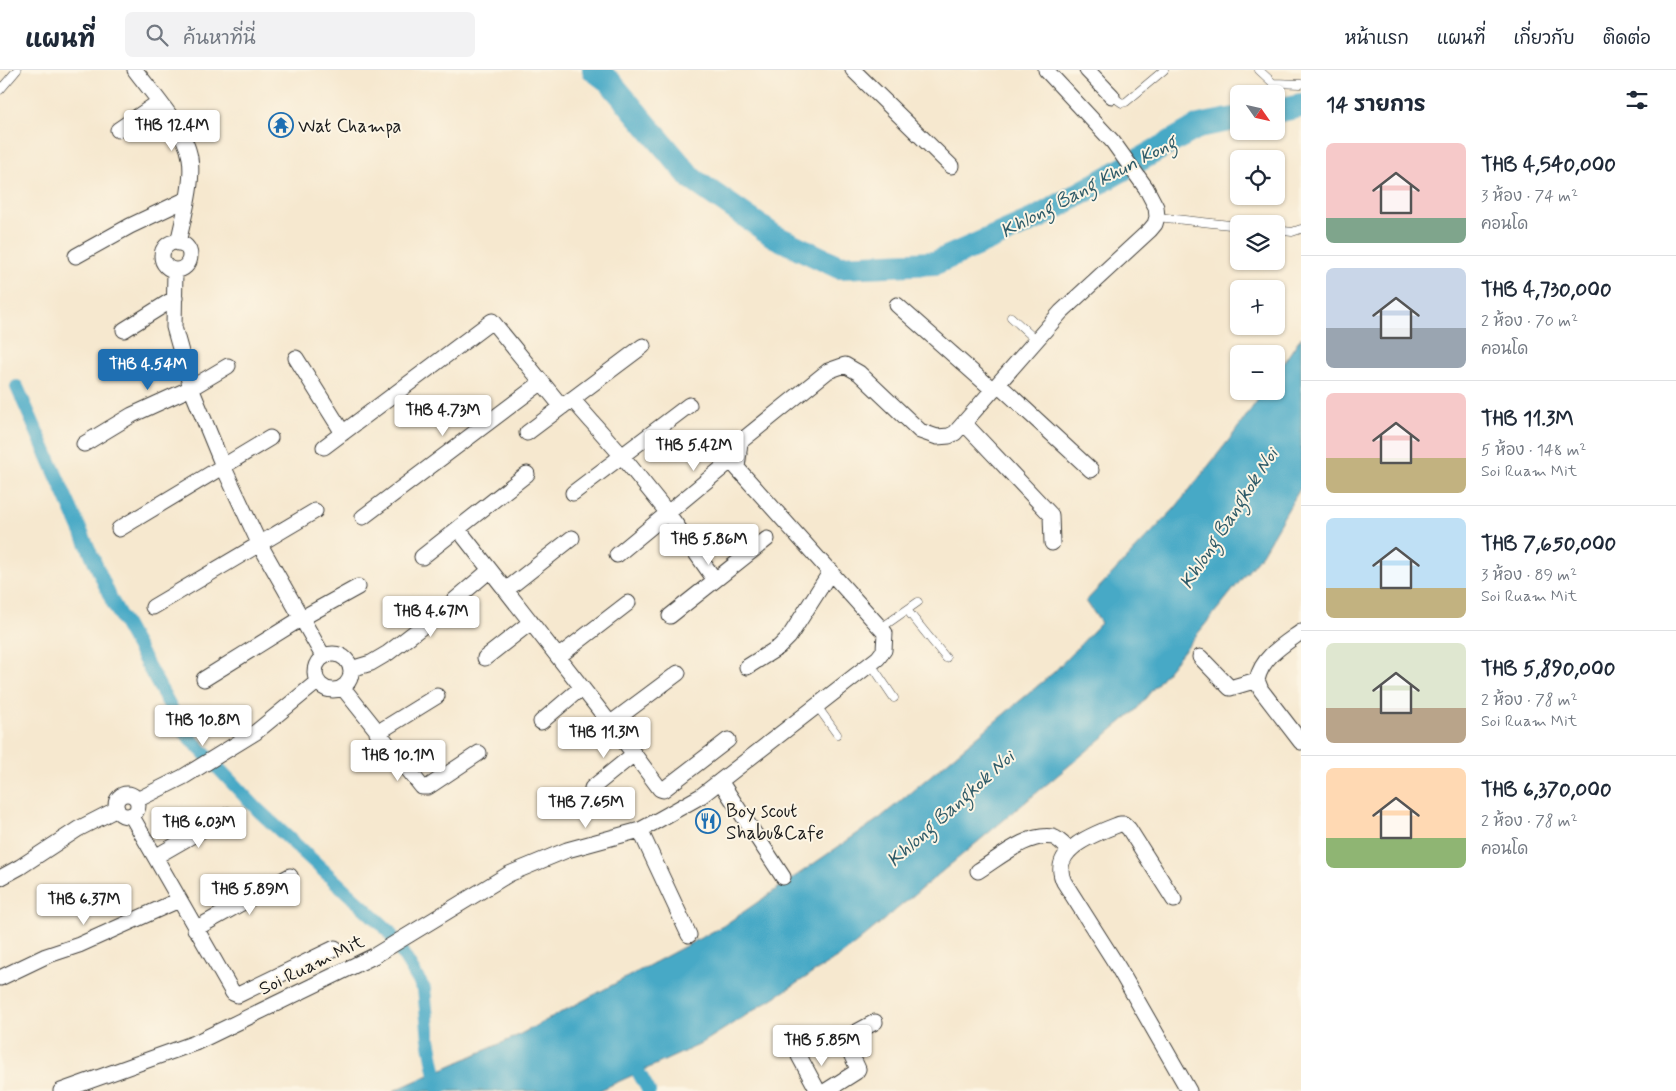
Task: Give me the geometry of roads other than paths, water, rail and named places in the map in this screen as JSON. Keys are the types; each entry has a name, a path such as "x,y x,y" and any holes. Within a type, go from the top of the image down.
{"street":[{"path":"135,70 182,134 190,158 187,199 178,243 187,248 190,258 185,267 175,270 174,327 191,388 259,543 323,656"},
{"path":"853,70 950,166"},
{"path":"882,628 737,468 740,442 828,371 845,365 859,373 920,431 937,437 949,436 955,433 1061,312 1155,224 1157,217 1156,207 1146,188 1113,142 1046,70"},
{"path":"1087,70 1112,96"},
{"path":"118,130 159,102"},
{"path":"76,256 130,226 187,199"},
{"path":"124,330 175,298"},
{"path":"897,305 996,387 1091,470"},
{"path":"324,447 492,321 542,382 567,403 622,456 667,512 716,580"},
{"path":"527,433 643,346"},
{"path":"296,358 343,433"},
{"path":"84,444 132,415 191,388 228,366"},
{"path":"363,516 542,382"},
{"path":"572,493 690,405"},
{"path":"964,423 1051,515 1052,543"},
{"path":"119,529 270,438"},
{"path":"617,555 739,454"},
{"path":"422,558 527,474"},
{"path":"153,607 315,511"},
{"path":"458,529 611,723 661,790 728,740"},
{"path":"506,590 572,538"},
{"path":"670,616 767,539"},
{"path":"351,669 371,663 388,653 436,616 490,570"},
{"path":"747,667 779,647 789,637 831,571"},
{"path":"204,679 302,618 358,587"},
{"path":"558,657 628,603"},
{"path":"485,658 531,622"},
{"name":"Soi Ruam Mit","path":"61,1091 196,1043 374,956 508,874 567,850 640,830 702,796 878,658 884,650 885,633 882,628"},
{"path":"1301,632 1268,657 1262,664 1256,680 1261,690 1301,742"},
{"path":"337,654 349,662 351,676 343,688 336,691 329,690 322,688 317,682 314,676 315,668 323,656 337,654"},
{"path":"1200,657 1230,688 1256,680"},
{"path":"611,723 678,673"},
{"path":"317,682 256,732 186,775 137,800 131,794 122,795 117,801 155,857 231,990 238,995 335,948"},
{"path":"541,722 582,687"},
{"path":"343,688 422,787 428,788 479,753"},
{"path":"377,733 437,696"},
{"path":"592,788 634,754"},
{"path":"720,781 783,877"},
{"path":"0,878 78,829 124,812"},
{"path":"155,857 228,815"},
{"path":"1174,900 1126,825 1120,824 1089,837 1068,850 1061,868 1060,872 1064,882 1118,967 1190,1091"},
{"path":"640,830 688,935"},
{"path":"978,871 1026,840 1053,837 1068,850"},
{"path":"195,929 290,876"},
{"path":"0,978 46,956 79,945 179,900"},
{"path":"826,1091 856,1072 858,1069 846,1042 851,1035 875,1022"},
{"path":"799,1056 818,1091"}],"lane":[{"path":"0,90 17,70"},
{"path":"1112,96 1122,103 1126,102 1164,70"},
{"path":"1259,70 1273,83 1301,84"},
{"path":"1157,217 1230,225"},
{"path":"1285,231 1292,232 1301,229"},
{"path":"1011,317 1036,340"},
{"path":"882,628 918,602"},
{"path":"907,610 946,658"},
{"path":"871,664 894,698"},
{"path":"817,706 836,734"}],"water":[{"name":"Khlong Bangkok Noi","path":"1301,337 1301,487 1262,554 1136,710 843,954 699,1045 598,1091 393,1091 513,1038 723,926 880,818 1053,673 1101,623 1086,601 1175,508 1232,436 1258,400 1285,400 1285,361"}],"waterway":[{"name":"Khlong Bang Khun Kong","path":"594,70 610,82 692,179 774,236 839,267 935,263 1037,218 1199,126 1230,120"},
{"name":"Khlong Bang Khun Kong","path":"1285,109 1301,106"},
{"path":"17,387 112,601 185,733 258,810 388,930 424,989 429,1039 439,1091"},
{"path":"630,1057 649,1091"}],"place":[{"name":"Wat Champa","path":"281,125"},
{"name":"Boy scout Shabu&Cafe","path":"708,821"}]}
